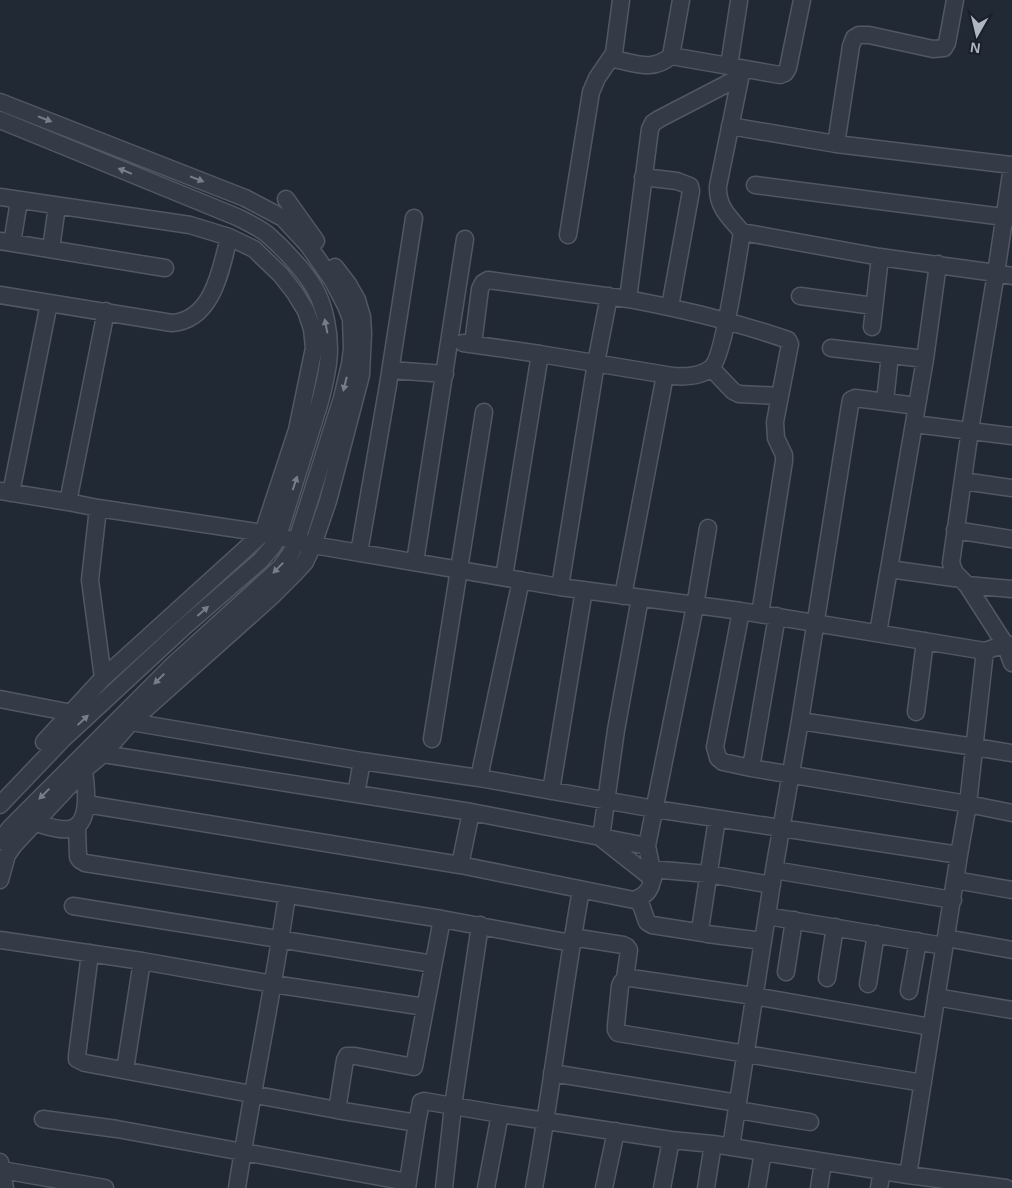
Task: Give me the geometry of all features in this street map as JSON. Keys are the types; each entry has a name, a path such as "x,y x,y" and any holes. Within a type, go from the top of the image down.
{"street":[{"path":"621,0 614,58 649,66 662,63 671,56 681,0"},
{"path":"736,0 737,71 730,126 718,186 718,196 720,204 742,232 880,257 1004,274"},
{"path":"671,56 737,71 780,75 785,73 788,68 802,0"},
{"path":"836,144 851,46 854,38 859,35 869,35 932,49 944,48 947,43 954,0"},
{"path":"568,235 592,92 597,78 614,53"},
{"path":"628,299 648,135 653,123 737,71"},
{"path":"0,102 245,198 283,218 308,245 333,280 346,306 352,334 350,364 342,398 297,540 291,553 281,567 173,665 10,828 0,841"},
{"path":"0,120 237,217 266,233 289,255 316,292 329,338 328,363 323,392 270,534 103,678 0,789"},
{"path":"730,126 836,144 1012,166 1004,274 970,430 951,563 955,573 964,582 1008,644 1012,663"},
{"path":"643,177 677,181 690,186 691,191 670,307"},
{"path":"756,185 1008,218"},
{"path":"0,197 190,226 229,237 254,249 281,275 306,311 312,329 314,348 297,430 270,534 273,546 260,562 185,626 63,739 0,805"},
{"path":"0,880 7,855 14,845 84,770 103,754 131,722 294,574 305,562 314,545 360,381 362,317 357,300 348,284 286,199"},
{"path":"19,201 6,242 165,268"},
{"path":"51,249 58,206"},
{"path":"359,553 390,378 414,218"},
{"path":"450,341 665,375 682,377 694,375 711,368 718,356 742,232"},
{"path":"0,295 172,322 187,320 196,314 213,290 220,273 229,237"},
{"path":"415,562 466,239"},
{"path":"872,327 880,257"},
{"path":"878,633 925,359 938,264"},
{"path":"473,344 480,289 483,283 488,280 609,296 670,307 726,321 788,340 790,344 775,430 776,438 784,454 784,461 760,614"},
{"path":"560,587 596,363 609,296"},
{"path":"800,296 874,306"},
{"path":"49,303 6,492 270,534 314,545 560,587 777,616 986,651 1008,644"},
{"path":"68,502 106,311"},
{"path":"831,348 925,359"},
{"path":"504,577 540,354"},
{"path":"885,402 890,355"},
{"path":"711,368 739,394 780,396"},
{"path":"360,381 445,374"},
{"path":"623,596 665,375"},
{"path":"731,1147 789,774 800,721 850,405 855,398 917,406"},
{"path":"432,739 484,412"},
{"path":"914,424 1012,436"},
{"path":"963,482 1012,488"},
{"path":"98,508 90,580 103,678"},
{"path":"86,804 460,865 580,890 634,900 639,899 648,892 652,874 647,846 695,606 708,528"},
{"path":"955,530 1012,539"},
{"path":"889,569 1012,589"},
{"path":"479,778 521,580"},
{"path":"550,791 584,590"},
{"path":"601,838 616,730 640,598"},
{"path":"741,611 715,748 718,758 723,762 1012,813"},
{"path":"751,768 777,616"},
{"path":"916,712 925,641"},
{"path":"908,1175 968,804 986,651"},
{"path":"0,699 72,713"},
{"path":"800,721 1012,754"},
{"path":"131,722 362,761 479,778 717,819 782,827 959,855"},
{"path":"103,754 471,812 647,846"},
{"path":"356,794 362,761"},
{"path":"35,823 61,829 70,829 77,827 82,822 87,790 84,770"},
{"path":"460,865 471,812"},
{"path":"703,933 700,930 700,924 717,819"},
{"path":"77,827 78,857 85,863 480,926 572,940 623,945 629,950 625,978 620,986 616,1025 618,1033 923,1082"},
{"path":"601,838 652,874 773,877 953,900"},
{"path":"955,880 1012,890"},
{"path":"534,1188 546,1121 580,890"},
{"path":"237,1188 287,895"},
{"path":"639,899 647,922 652,925 763,941"},
{"path":"73,906 433,964"},
{"path":"767,916 918,941 945,942 1012,950"},
{"path":"337,1110 347,1056 414,1067 442,919"},
{"path":"786,972 794,920"},
{"path":"444,1188 453,1106 480,926"},
{"path":"827,978 835,927"},
{"path":"868,984 876,934"},
{"path":"0,940 425,1007"},
{"path":"908,991 918,941"},
{"path":"90,953 77,1059 85,1063 337,1110 417,1122"},
{"path":"125,1070 142,961"},
{"path":"625,978 754,996 931,1027"},
{"path":"936,997 1012,1010"},
{"path":"552,1073 737,1106 810,1122"},
{"path":"43,1119 117,1129 408,1185 417,1122 421,1102 424,1101 908,1175 934,1183 1006,1188"},
{"path":"486,1188 500,1114"},
{"path":"604,1188 616,1131"},
{"path":"662,1188 671,1140"},
{"path":"706,1188 713,1144"},
{"path":"757,1188 763,1152"},
{"path":"818,1188 823,1162"},
{"path":"5,1188 1,1166 105,1188"},
{"path":"879,1188 882,1171"}]}
